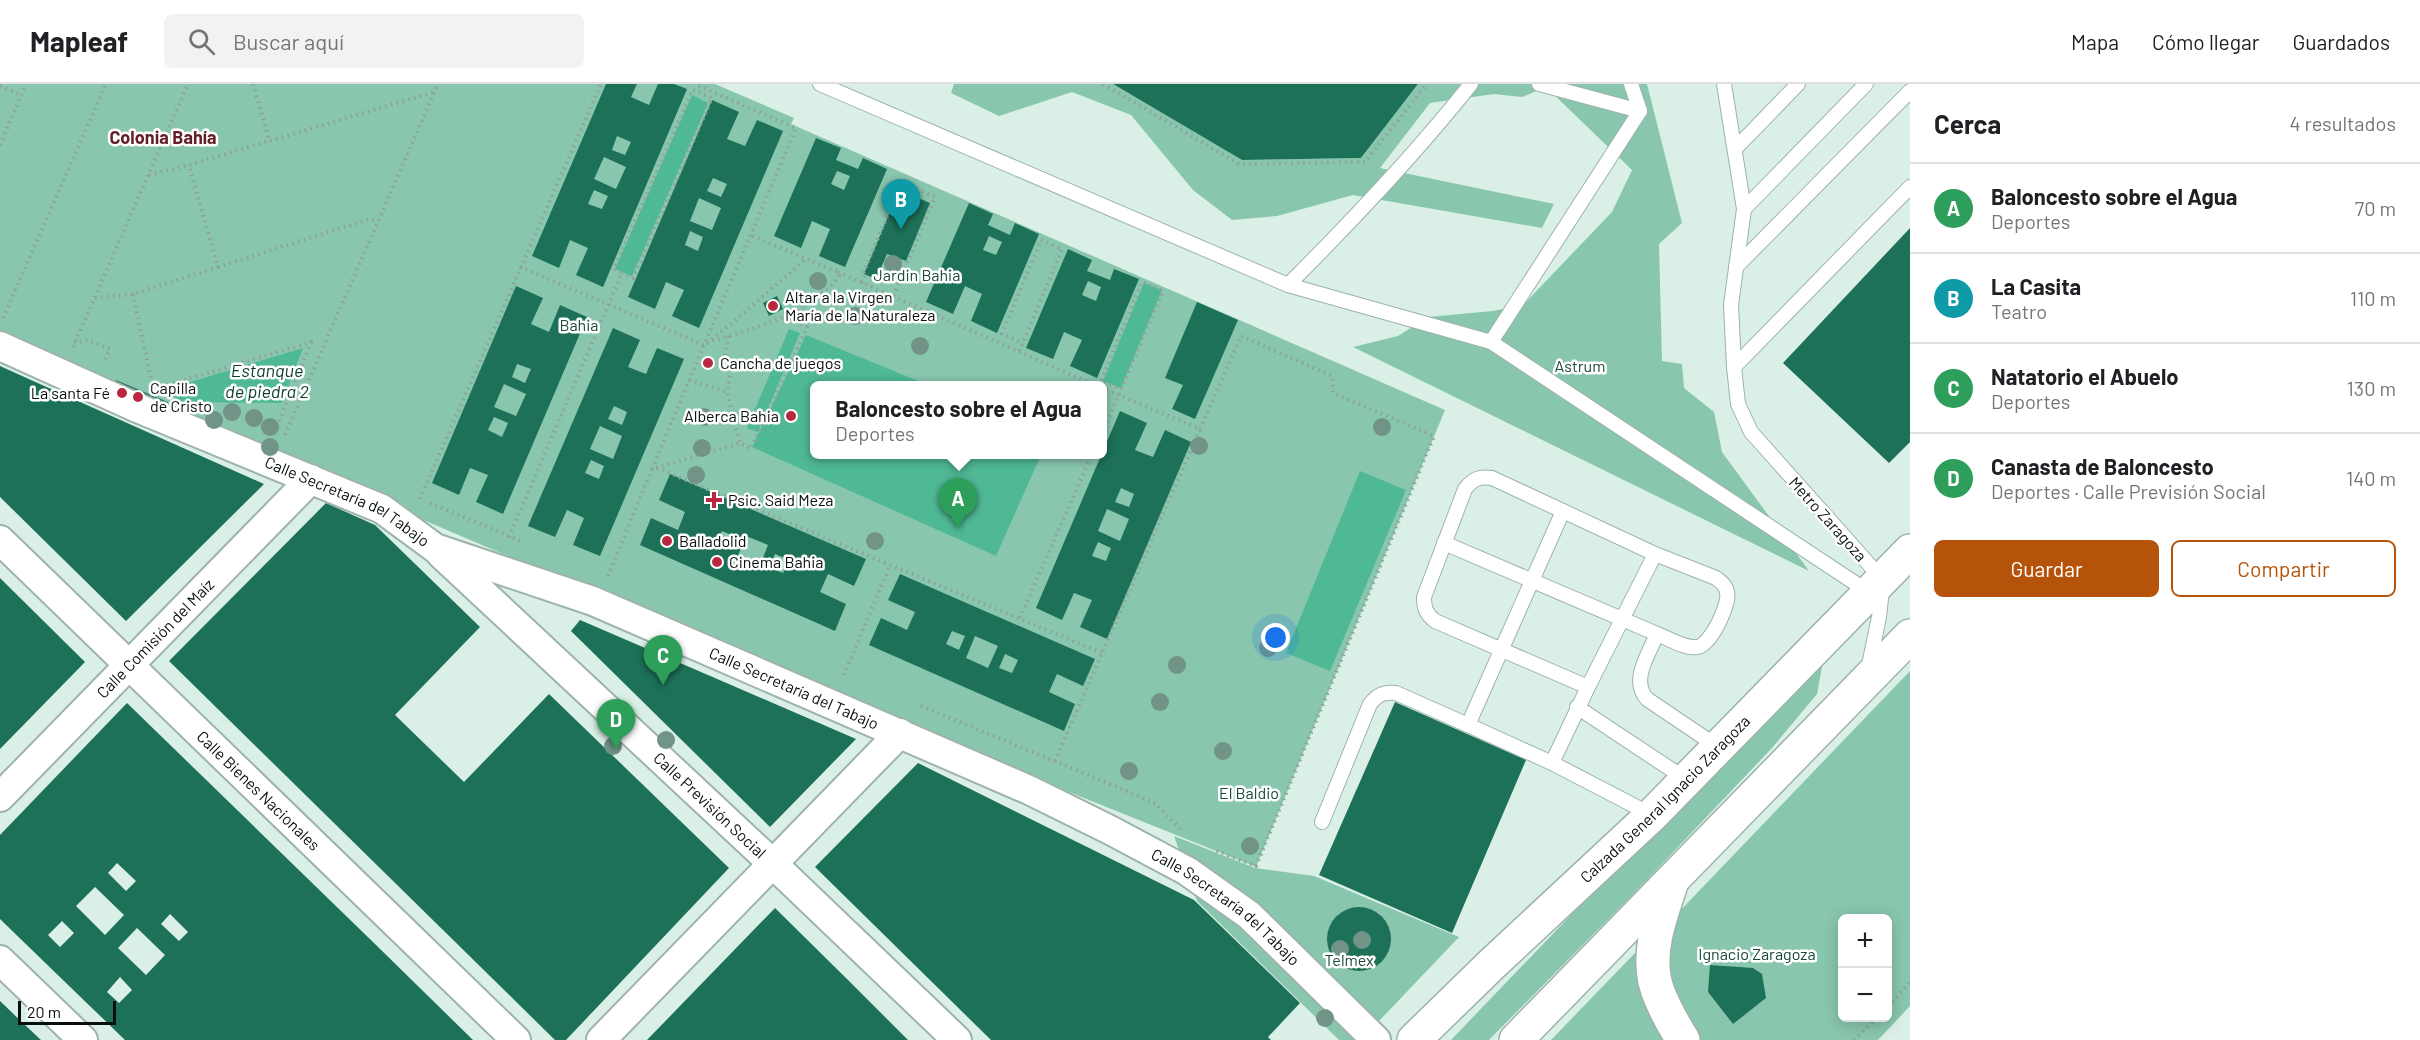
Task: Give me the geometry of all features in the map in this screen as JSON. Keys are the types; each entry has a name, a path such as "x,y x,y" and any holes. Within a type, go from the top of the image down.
{"main road":[{"name":"Calzada General Ignacio Zaragoza","path":"1414,1040 1652,815 1910,551"},
{"path":"1516,1040 1910,636"},
{"path":"1672,880 1655,935 1654,977 1671,1022 1683,1040"}],"street":[{"name":"Calle Secretaría del Tabajo","path":"0,346 135,406 382,509 435,548 593,601 1029,790 1187,871 1249,915 1376,1040"},
{"name":"Calle Comisión del Maíz","path":"0,797 311,479"},
{"name":"Calle Bienes Nacionales","path":"0,540 516,1040"},
{"name":"Calle Previsión Social","path":"435,548 772,863 957,1040"},
{"path":"601,1040 900,733"},
{"path":"0,960 83,1040"}],"lane":[{"path":"820,84 1288,285 1491,342 1876,586 1879,617 1866,681"},
{"path":"1288,285 1370,203 1431,135 1471,84"},
{"path":"1539,84 1640,111"},
{"path":"1631,84 1640,111"},
{"name":"Metro Zaragoza","path":"1724,84 1744,209 1731,305 1738,404 1751,432 1876,586"},
{"path":"1735,149 1797,84"},
{"path":"1744,209 1866,84"},
{"path":"1736,267 1910,90"},
{"path":"1491,342 1640,111"},
{"path":"1734,367 1910,187"},
{"path":"1444,543 1688,646 1697,647 1706,643 1712,636 1726,604 1728,594 1724,584 1716,578 1655,554 1492,478 1481,477 1472,480 1465,489 1444,543 1424,597 1427,615 1435,621 1588,687"},
{"path":"1468,725 1563,511"},
{"path":"1552,763 1577,707 1655,554"},
{"path":"1657,634 1640,676 1641,692 1647,699 1719,747"},
{"path":"1322,822 1370,704 1377,696 1386,692 1396,693 1552,763 1652,815"},
{"path":"1577,707 1687,780"}],"path":[{"path":"0,145 26,84"},
{"path":"0,324 106,84"},
{"path":"88,340 74,343 188,84"},
{"path":"253,84 270,142"},
{"path":"282,443 438,84"},
{"path":"420,499 601,84"},
{"path":"607,577 655,469 689,380 796,128 695,84 614,269 633,278 712,98 693,90"},
{"path":"1103,84 1239,164 1365,162 1427,84"},
{"path":"0,86 21,95"},
{"path":"148,175 270,142 434,92"},
{"path":"189,165 218,267"},
{"path":"862,283 865,275 863,274 901,183 935,197 893,297"},
{"path":"94,298 133,294 370,219 378,222"},
{"path":"750,235 1086,381"},
{"path":"1019,351 1023,343 1062,249 1041,240 1002,334 1023,343"},
{"path":"704,345 806,259"},
{"path":"520,267 704,345 787,317 832,285 839,276 838,272"},
{"path":"509,537 622,273"},
{"path":"1101,381 1142,282 1163,291 1107,422"},
{"path":"133,294 153,390"},
{"path":"655,469 740,443 752,449 807,327 787,317"},
{"path":"729,336 722,368 731,370 728,392 740,443"},
{"path":"1054,761 1241,336 1332,376 1333,393 1434,436 1256,866 1213,849"},
{"path":"164,386 311,342 272,439"},
{"path":"689,380 728,392"},
{"path":"1107,383 1122,389"},
{"path":"1107,390 1200,429"},
{"path":"1020,618 1090,459"},
{"path":"655,469 1102,653"},
{"path":"844,675 890,565"},
{"path":"1141,797 1156,804 1184,833"},
{"path":"1892,1001 1910,983"},
{"path":"1854,1040 1871,1022"}],"green space":[{"name":"Bahia","path":"0,84 715,84 794,118 791,124 1445,410 1256,867 769,668 171,412 168,402 116,380 110,393 0,331"},
{"name":"Astrum","path":"954,84 1113,84 1242,160 1361,158 1418,84 1647,84 1682,223 1659,244 1662,361 1682,364 1684,388 1714,412 1722,452 1809,571 1353,347 1398,336 1428,317 1493,311 1523,305 1612,212 1632,170 1546,87 1522,97 1494,94 1430,103 1380,168 1554,204 1542,228 1353,195 1277,216 1232,220 1193,190 1131,115 1072,92 999,116 951,93"},
{"path":"1825,650 1817,694 1772,748 1641,886 1489,1040 1451,1040"},
{"name":"Ignacio Zaragoza","path":"1910,671 1910,1006 1878,1040 1551,1040 1635,953 1675,916"},
{"name":"Telmex","path":"1174,836 1255,868 1314,876 1459,937 1361,1040 1339,1040 1197,901"}],"water":[{"path":"692,95 708,103 632,276 615,269"},
{"path":"1144,283 1162,290 1121,388 1103,381"},
{"path":"789,329 800,333 758,432 747,428"},
{"name":"Alberca Bahia","path":"806,335 918,381 810,381 810,459 1039,459 996,556 752,447"},
{"name":"Estanque de piedra 2","path":"303,348 282,403 183,402 160,391"},
{"path":"1360,471 1406,490 1330,671 1286,653"}],"building":[{"path":"606,84 637,84 631,97 649,105 658,84 674,84 687,89 603,287 576,275 588,248 570,240 559,268 532,256","holes":["617,136 631,142 625,155 612,150","604,157 626,167 616,189 594,179","594,190 608,196 602,209 588,204"]},
{"path":"1113,84 1418,84 1361,158 1242,160"},
{"path":"712,100 739,112 727,139 745,146 757,120 783,131 699,328 672,316 684,290 666,282 655,309 628,297","holes":["713,178 727,184 721,197 707,191","699,198 721,208 712,230 690,221","690,231 703,237 698,251 685,245"]},
{"path":"816,138 841,148 836,160 858,169 863,158 887,169 845,267 819,256 830,229 812,221 801,248 774,236","holes":["837,171 850,176 844,190 831,184"]},
{"path":"899,190 930,203 906,261 887,254 876,279 864,274"},
{"path":"969,203 993,214 988,225 1010,235 1015,223 1039,234 997,333 971,321 982,294 965,286 953,314 926,302","holes":["989,236 1002,242 996,255 983,250"]},
{"path":"1910,228 1910,442 1889,463 1783,363"},
{"path":"1068,249 1092,260 1087,271 1110,280 1114,269 1139,279 1097,378 1070,366 1082,340 1064,332 1053,359 1026,348","holes":["1088,281 1101,287 1096,301 1082,295"]},
{"path":"516,286 543,298 531,324 549,332 560,305 587,317 503,514 476,502 488,475 470,468 459,495 432,483","holes":["517,364 531,369 525,383 512,377","504,384 526,394 516,416 494,407","494,417 508,423 502,437 488,430"]},
{"name":"Altar a la Virgen María de la Naturaleza","path":"777,296 783,309 769,316 763,303"},
{"path":"1197,302 1238,320 1195,419 1172,409 1183,385 1165,378"},
{"path":"613,328 640,340 628,367 646,374 657,348 684,359 600,556 573,545 584,518 567,510 555,537 528,526","holes":["614,406 627,412 622,425 608,419","600,426 622,436 613,459 590,449","591,460 604,466 599,479 585,473"]},
{"path":"0,366 264,484 126,621 0,497"},
{"name":"La santa Fé","path":"116,380 168,402 162,415 110,393"},
{"path":"1120,411 1147,423 1135,450 1153,457 1165,430 1191,442 1107,639 1080,627 1092,600 1074,593 1062,620 1036,608 1100,459 1107,459 1107,441","holes":["1121,488 1134,494 1129,507 1115,502","1107,509 1129,519 1120,541 1098,531","1098,542 1111,548 1106,561 1092,556"]},
{"path":"670,474 866,559 854,586 828,574 820,592 846,604 835,631 640,545 651,518 678,530 685,512 659,500","holes":["722,531 736,537 730,550 716,544","746,536 768,545 759,568 737,558","775,554 789,560 783,573 769,567"]},
{"path":"326,503 375,525 480,627 395,715 464,782 549,694 729,868 566,1040 555,1040 169,661"},
{"path":"900,574 1095,659 1083,686 1057,674 1049,692 1075,704 1064,731 869,645 881,618 907,630 915,612 888,600","holes":["952,631 965,636 959,650 946,644","975,636 998,646 988,668 966,658","1005,654 1018,660 1012,673 999,668"]},
{"path":"0,578 85,662 0,749"},
{"path":"580,620 856,739 770,827 571,631"},
{"name":"Telmex","path":"1395,702 1526,760 1452,933 1319,875"},
{"path":"127,703 473,1040 125,1040 0,919 0,835","holes":["117,863 136,881 126,891 108,873","95,887 124,915 105,935 76,906","170,914 188,932 179,941 161,924","62,921 74,933 60,947 48,935","137,928 165,955 146,975 118,948","120,977 132,990 119,1003 107,992"]},
{"path":"918,763 1194,900 1300,1003 1268,1037 1271,1040 991,1040 815,867"},
{"path":"1353,907 1365,907 1382,916 1389,927 1391,939 1389,951 1382,962 1365,971 1353,971 1341,966 1332,957 1327,945 1327,933 1332,921 1341,912"},
{"path":"775,908 849,981 908,1040 647,1040"},
{"path":"1710,965 1753,968 1762,974 1766,998 1733,1024 1708,992"},
{"path":"0,1001 25,1025 41,1040 0,1040"}],"place":[{"name":"La Casita","path":"901,229"},
{"name":"Altar a la Virgen María de la Naturaleza","path":"773,306"},
{"name":"Cancha de juegos","path":"708,363"},
{"name":"La santa Fé","path":"122,393"},
{"name":"Capilla de Cristo","path":"138,397"},
{"name":"Alberca Bahia","path":"791,416"},
{"name":"Psic. Said Meza","path":"714,500"},
{"name":"Baloncesto sobre el Agua","path":"958,528"},
{"name":"Balladolid","path":"667,541"},
{"name":"Cinema Bahia","path":"717,562"},
{"name":"Natatorio el Abuelo","path":"663,685"},
{"name":"Canasta de Baloncesto","path":"616,749"}],"district":[{"name":"Colonia Bahía","path":"163,138"}],"park label":[{"name":"Jardin Bahia","path":"917,275"},
{"name":"El Baldio","path":"1249,793"}]}
